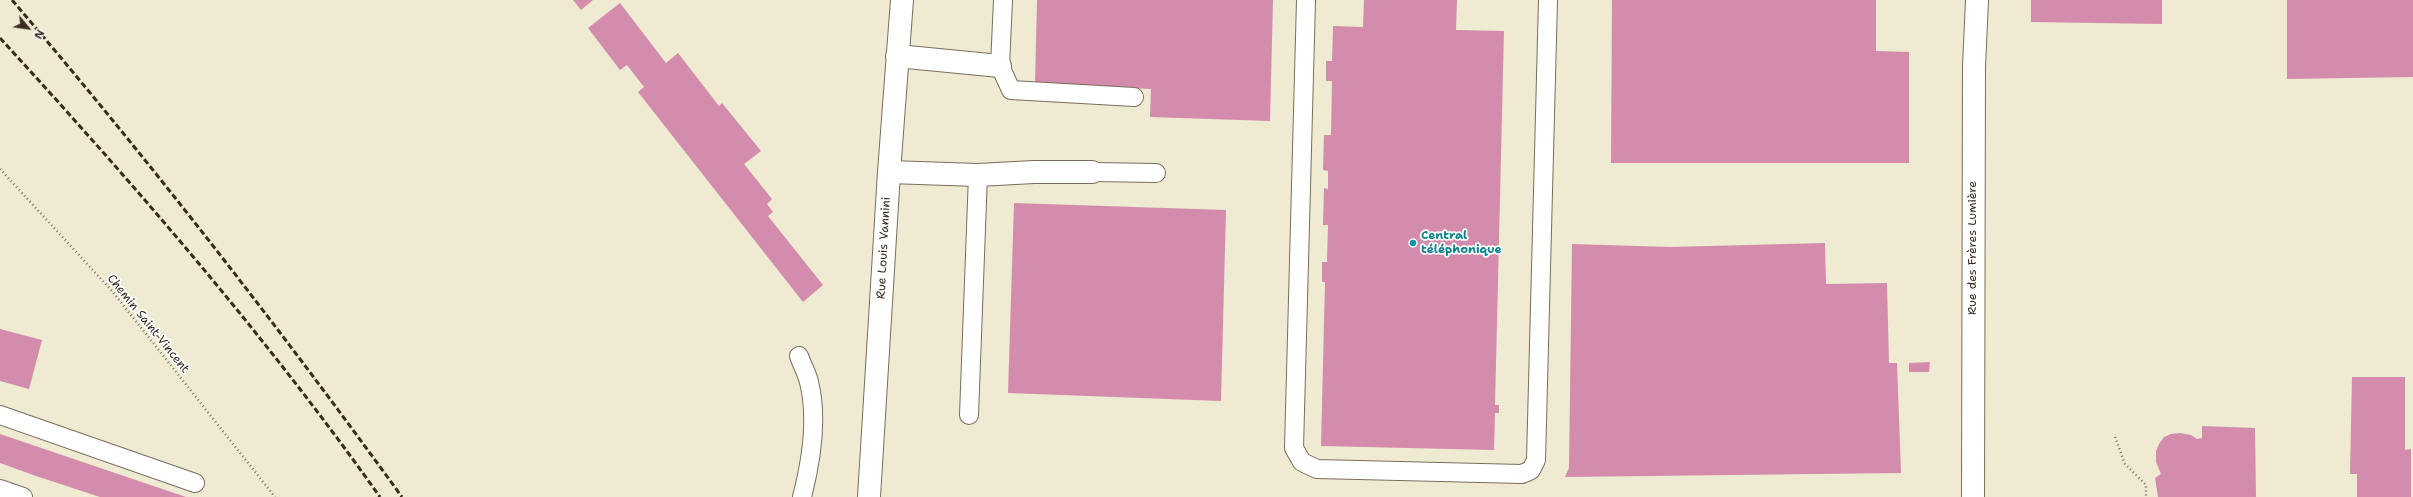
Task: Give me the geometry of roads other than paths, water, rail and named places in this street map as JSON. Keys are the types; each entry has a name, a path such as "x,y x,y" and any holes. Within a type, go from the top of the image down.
{"street":[{"name":"Rue Louis Vannini","path":"869,497 888,172 902,0"},
{"path":"1964,0 1975,41"},
{"name":"Rue des Frères Lumière","path":"1973,497 1975,41 1977,0"},
{"path":"897,56 1000,66"},
{"path":"888,172 978,176 1034,172 1092,172"}],"lane":[{"path":"1003,0 1000,66 1012,90 1134,97"},
{"path":"1306,0 1294,448 1302,462 1317,469 1522,474 1531,470 1536,460 1548,0"},
{"path":"1092,172 1156,173"},
{"path":"969,415 978,176"},
{"path":"799,356 809,383 812,407 811,446 802,497"},
{"path":"0,415 195,483"},
{"path":"0,489 23,497"}],"railway":[{"path":"12,0 63,60 212,244 402,497"},
{"path":"0,38 149,205 245,319 291,377 380,497"}],"place":[{"name":"Central téléphonique","path":"1413,243"}]}
